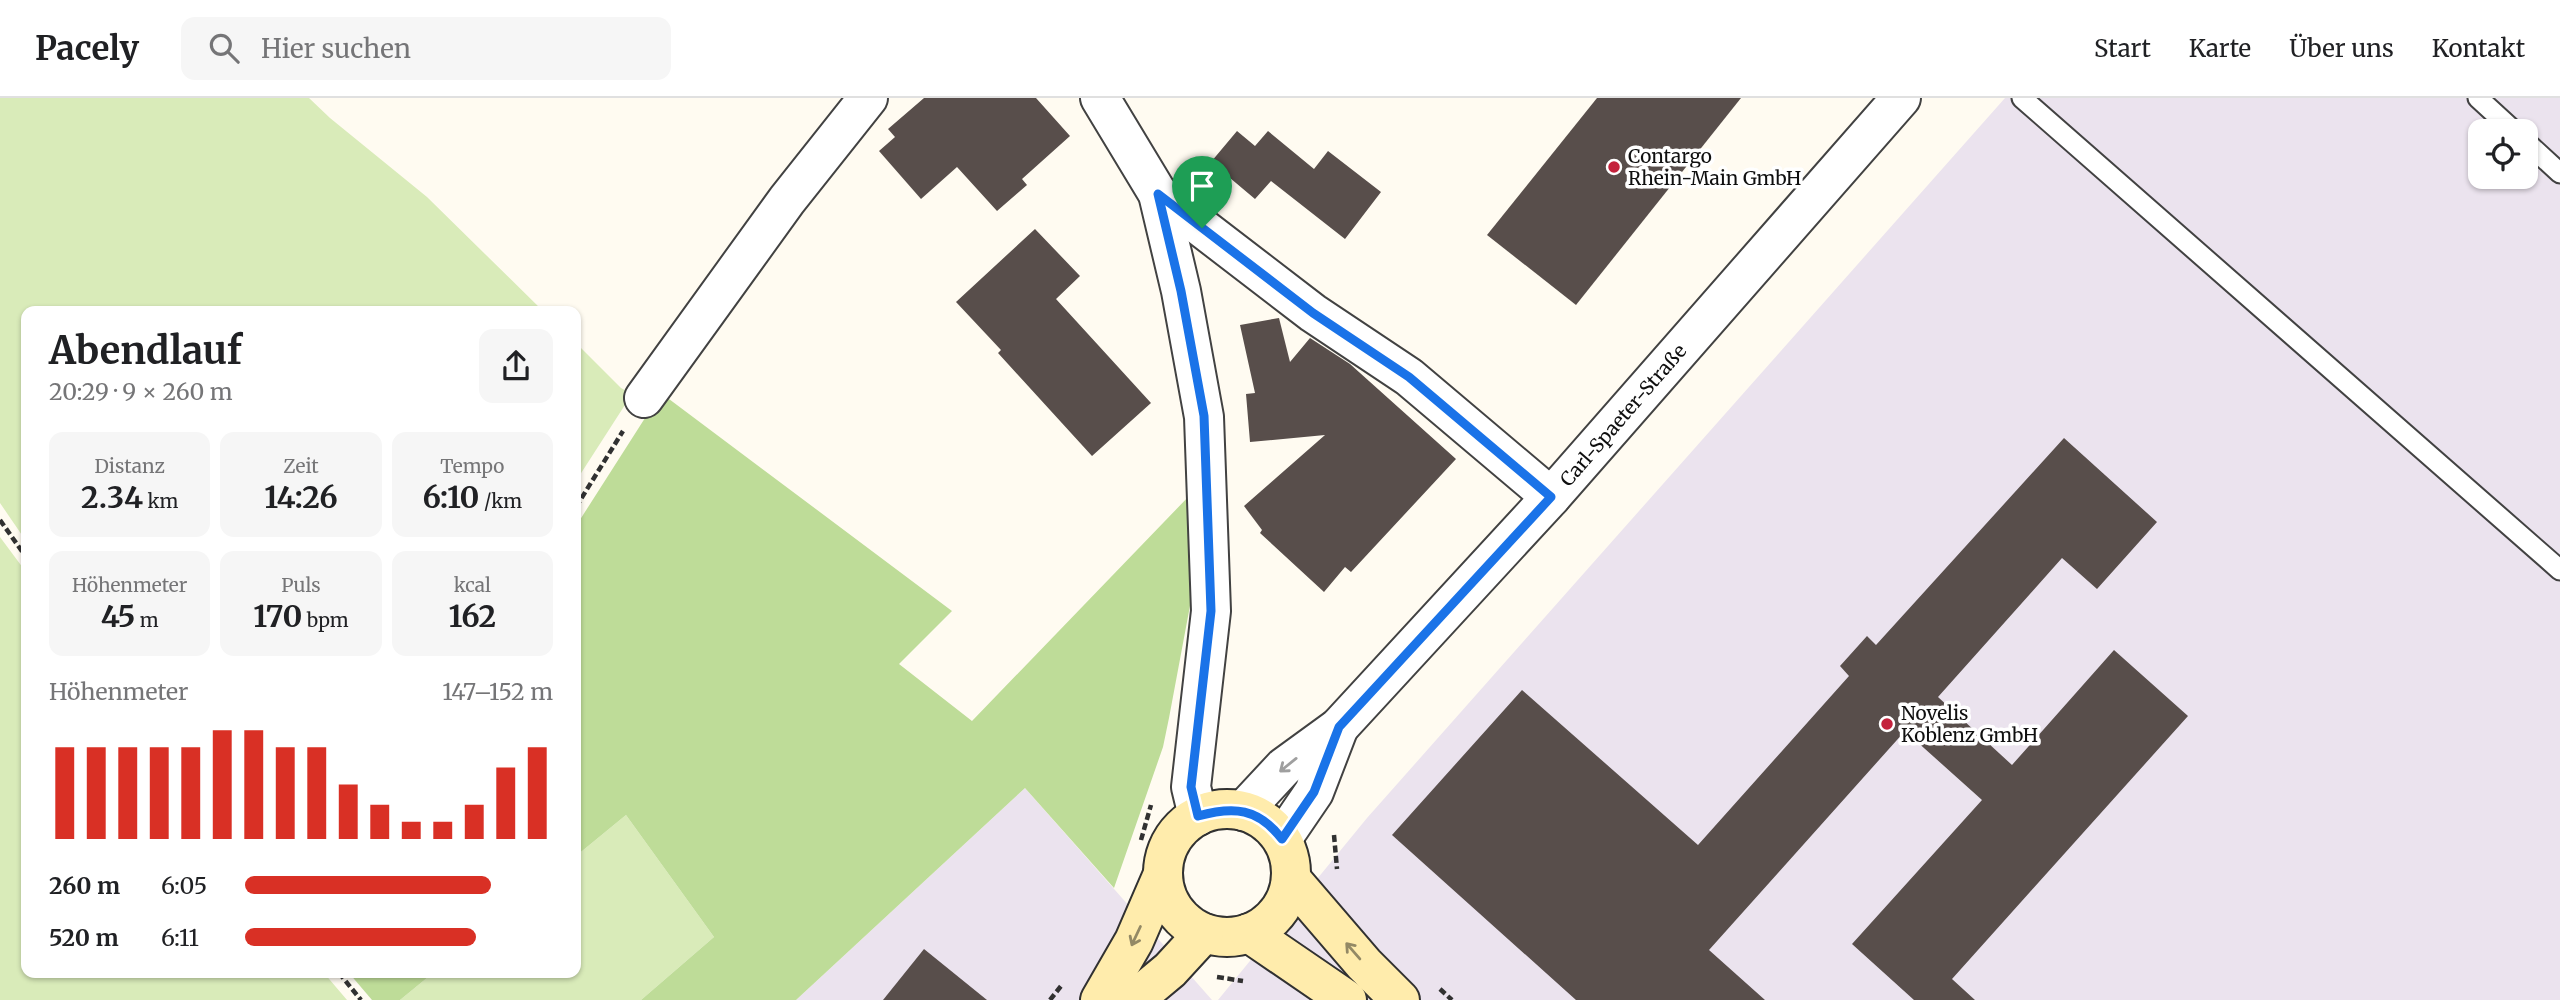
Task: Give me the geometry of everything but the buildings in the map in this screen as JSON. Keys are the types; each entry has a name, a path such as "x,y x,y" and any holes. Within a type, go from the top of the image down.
{"main road":[{"path":"1100,1000 1134,941 1163,874 1171,842 1184,826 1198,816 1221,809 1243,811 1272,827 1282,839 1291,865 1291,879 1284,903 1270,921 1249,933 1227,937 1205,933 1188,923 1174,909 1166,892 1163,874"},
{"path":"1291,879 1364,964 1400,1000"},
{"path":"1134,1000 1170,970 1205,933"},
{"path":"1249,933 1347,1000"}],"street":[{"path":"644,398 787,200 868,98"},
{"name":"Carl-Spaeter-Straße","path":"1243,811 1284,767 1339,727 1551,497 1901,98"},
{"path":"1113,104 1158,194 1181,291 1204,416 1211,611 1191,787 1198,816"},
{"path":"1158,194 1313,313 1409,377 1551,497"},
{"name":"Carl-Spaeter-Straße","path":"1282,839 1314,792 1339,727"}],"lane":[{"path":"2022,98 2560,570"},
{"path":"2478,98 2501,119"},
{"path":"2538,153 2560,173"}],"path":[{"path":"581,500 644,398"},
{"path":"0,520 21,550"},
{"path":"1333,827 1337,872"},
{"path":"343,978 361,1000"},
{"path":"1433,982 1452,1000"}],"shaded area":[{"name":"Novelis Koblenz GmbH","path":"2005,98 2560,98 2560,1000 1218,1000 1367,818"},
{"path":"1025,788 1212,1000 796,1000"}],"green space":[{"path":"0,98 309,98 427,197 538,306 21,306 21,534 0,503"},
{"path":"581,348 621,388 632,394 581,473"},
{"path":"661,393 952,611 899,664 972,721 1191,494 1195,579 1169,718 1163,747 1114,888 1025,788 796,1000 641,1000 714,937 626,815 581,852 581,518"},
{"path":"0,537 21,565 21,978 328,978 347,1000 0,1000"},
{"path":"626,815 714,937 641,1000 400,1000 427,978 581,978 581,852"},
{"path":"353,978 427,978 400,1000 372,1000"}],"place":[{"name":"Contargo Rhein-Main GmbH","path":"1614,167"},
{"name":"Novelis Koblenz GmbH","path":"1887,724"}],"route":[{"path":"1158,194 1202,228 1313,313 1409,377 1551,497 1339,727 1314,792 1282,839 1272,827 1243,811 1221,809 1198,816 1191,787 1211,611 1204,416 1181,291 1158,194"}]}
